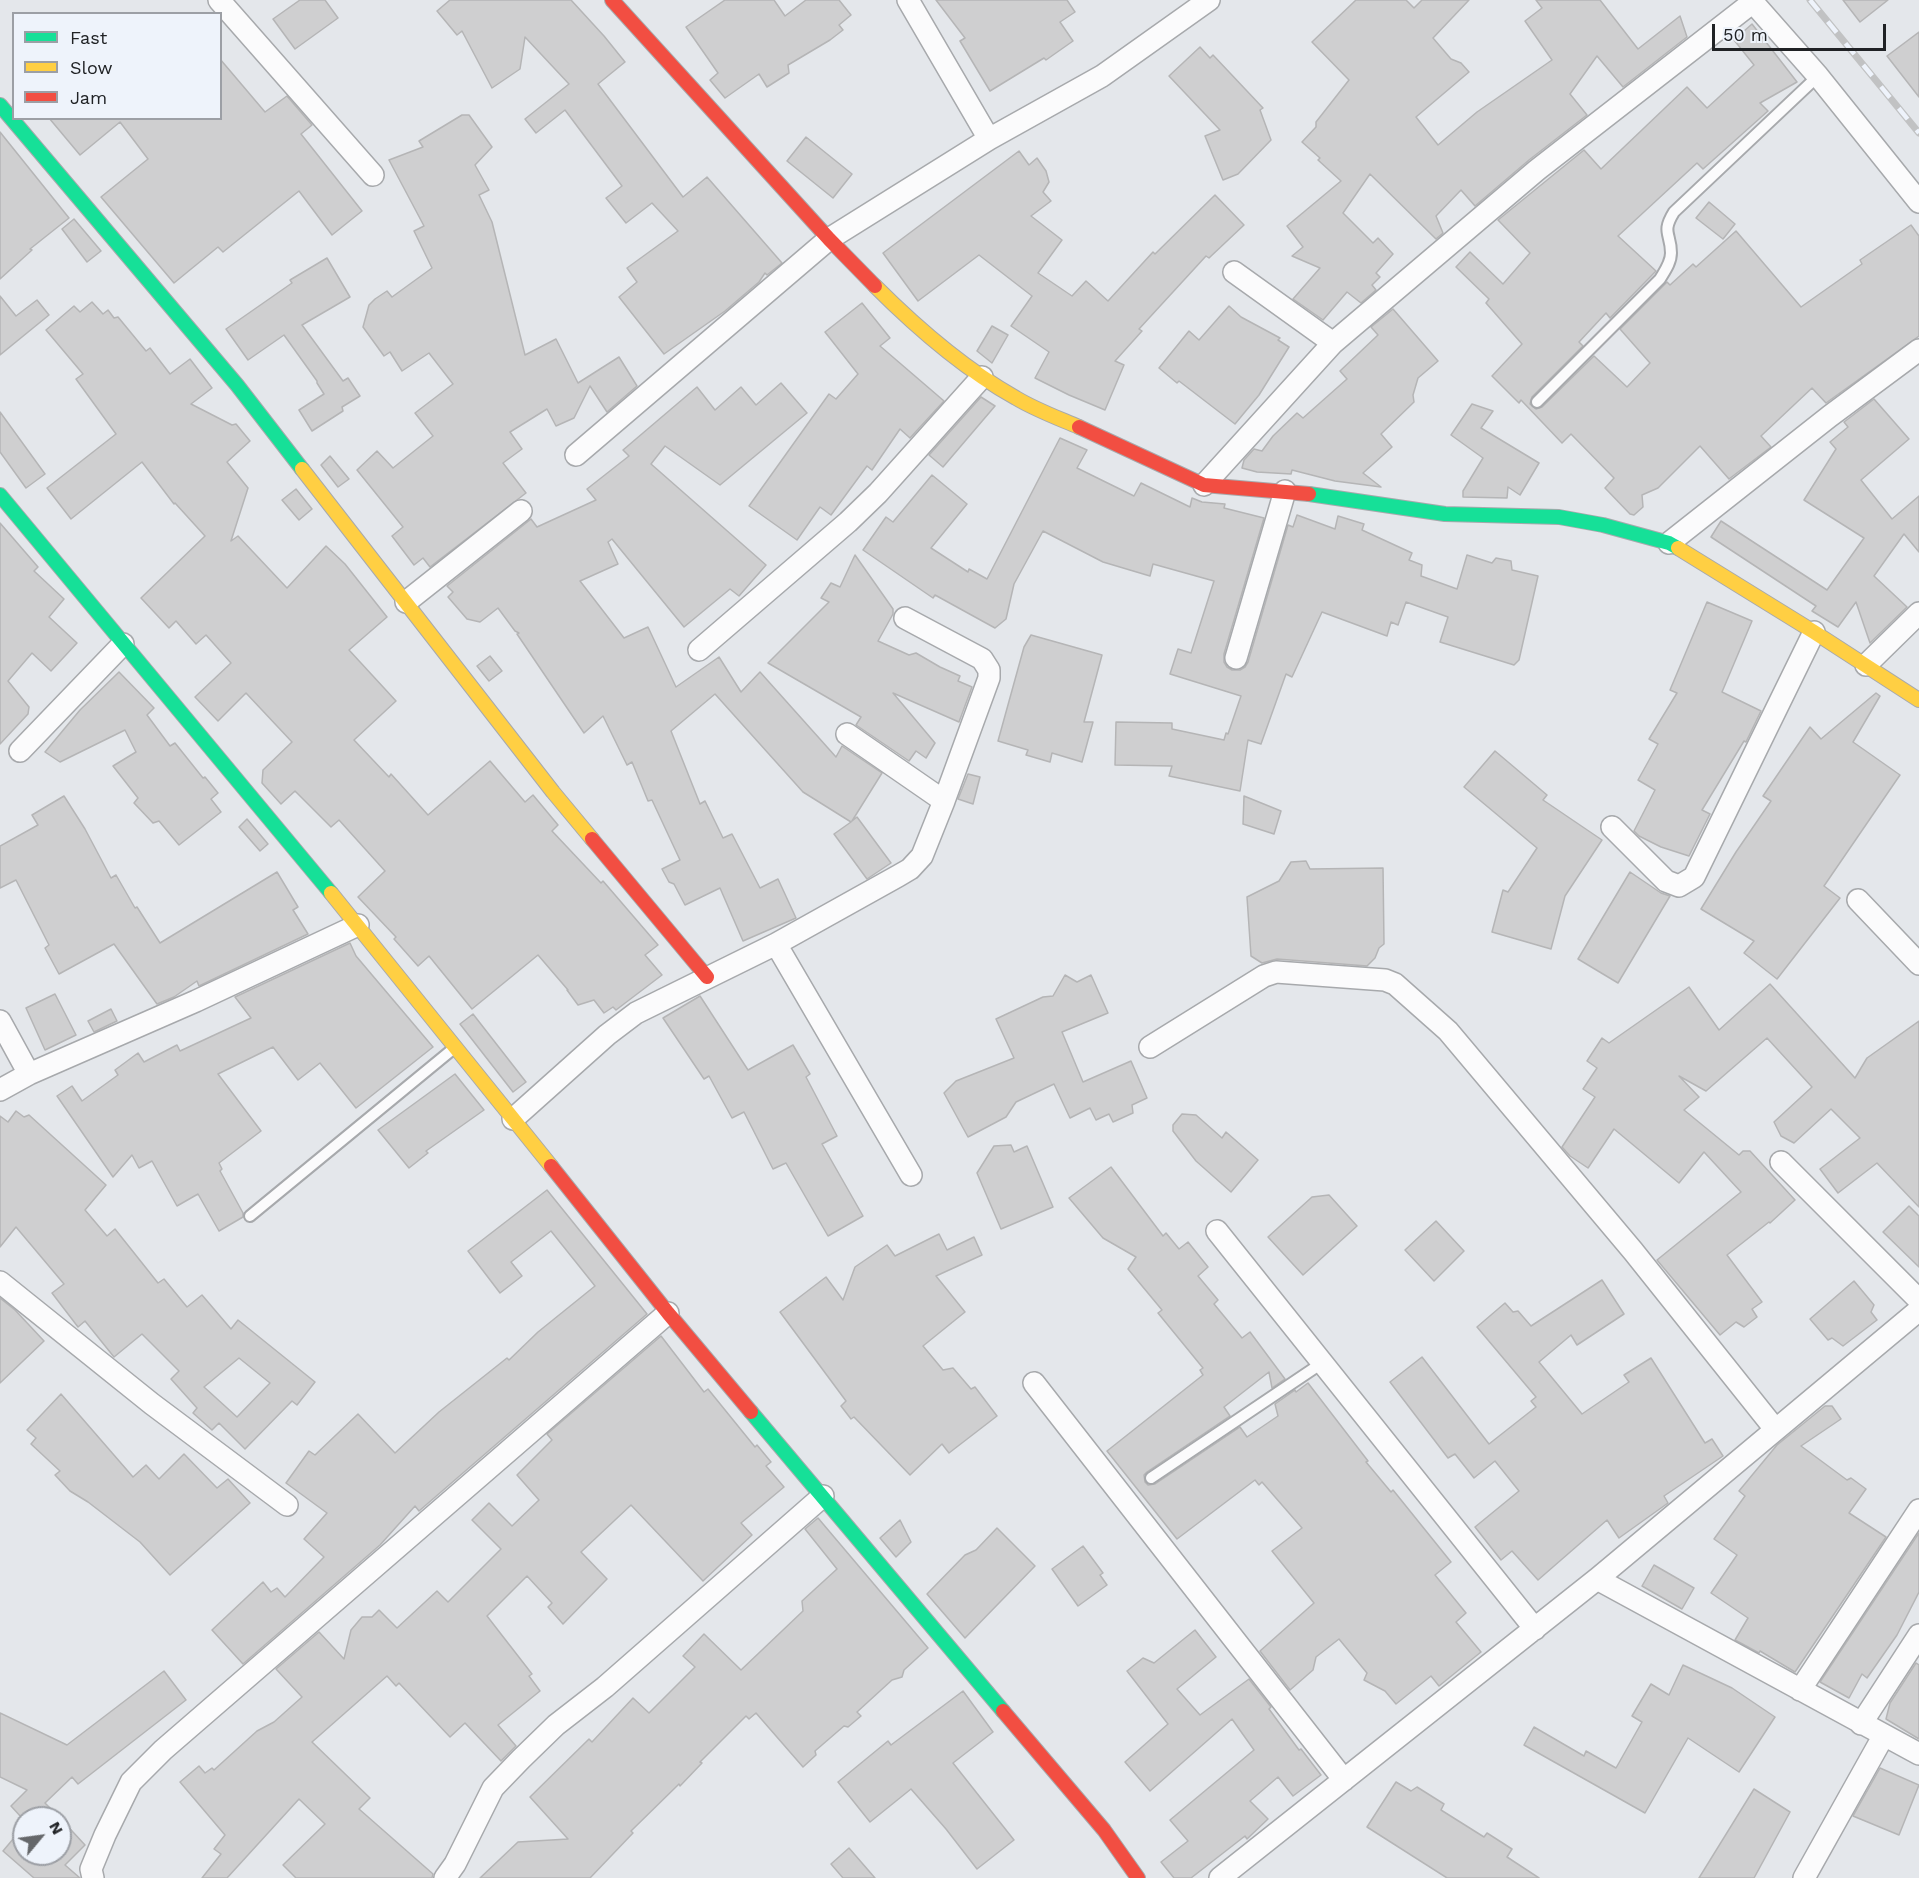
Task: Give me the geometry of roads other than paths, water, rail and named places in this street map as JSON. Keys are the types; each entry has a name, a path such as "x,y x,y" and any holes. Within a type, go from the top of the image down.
{"street":[{"path":"219,0 373,175"},
{"path":"612,0 829,239 915,325 982,377 1017,399 1204,485 1285,491 1445,514 1559,517 1603,525 1669,543 1919,700"},
{"path":"908,0 989,139"},
{"path":"1204,485 1333,343 1537,170 1752,1 1818,76 1919,202"},
{"path":"576,454 829,239 989,139 1102,76 1197,4"},
{"path":"0,105 12,119"},
{"path":"13,120 237,385 553,792 706,977"},
{"path":"1234,272 1333,343"},
{"path":"1669,543 1830,416 1919,350"},
{"path":"699,651 848,522 878,493 982,377"},
{"path":"1236,658 1285,491"},
{"path":"0,495 358,925 668,1313 1104,1830 1138,1878"},
{"path":"406,602 521,511"},
{"path":"1866,665 1919,613"},
{"path":"513,1119 607,1035 636,1013 776,944 910,868 922,856 989,678 989,670 982,659 905,618"},
{"path":"1612,827 1666,881 1679,886 1694,877 1814,632"},
{"path":"20,751 123,644"},
{"path":"847,734 944,801"},
{"path":"1858,900 1919,964"},
{"path":"0,1090 29,1074 196,1001 358,925"},
{"path":"776,944 911,1175"},
{"path":"1150,1047 1264,975 1276,972 1385,980 1395,984 1448,1031 1633,1251 1775,1429"},
{"path":"0,1021 29,1074"},
{"path":"1781,1162 1919,1300"},
{"path":"1217,1231 1535,1629"},
{"path":"0,1282 152,1404 287,1505"},
{"path":"1220,1878 1535,1629 1919,1310"},
{"path":"93,1878 91,1869 131,1782 163,1750 668,1313"},
{"path":"1034,1383 1344,1780"},
{"path":"445,1878 455,1864 492,1788 555,1725 605,1687 823,1496"},
{"path":"1800,1690 1919,1510"},
{"path":"1596,1579 1919,1755"},
{"path":"1861,1724 1919,1635"},
{"path":"1804,1878 1884,1735"}],"lane":[{"path":"1537,402 1660,279 1668,265 1671,253 1667,223 1674,212 1818,76"},
{"path":"250,1216 456,1047"},
{"path":"1151,1478 1322,1363"}],"railway":[{"path":"1810,0 1919,133"}]}
